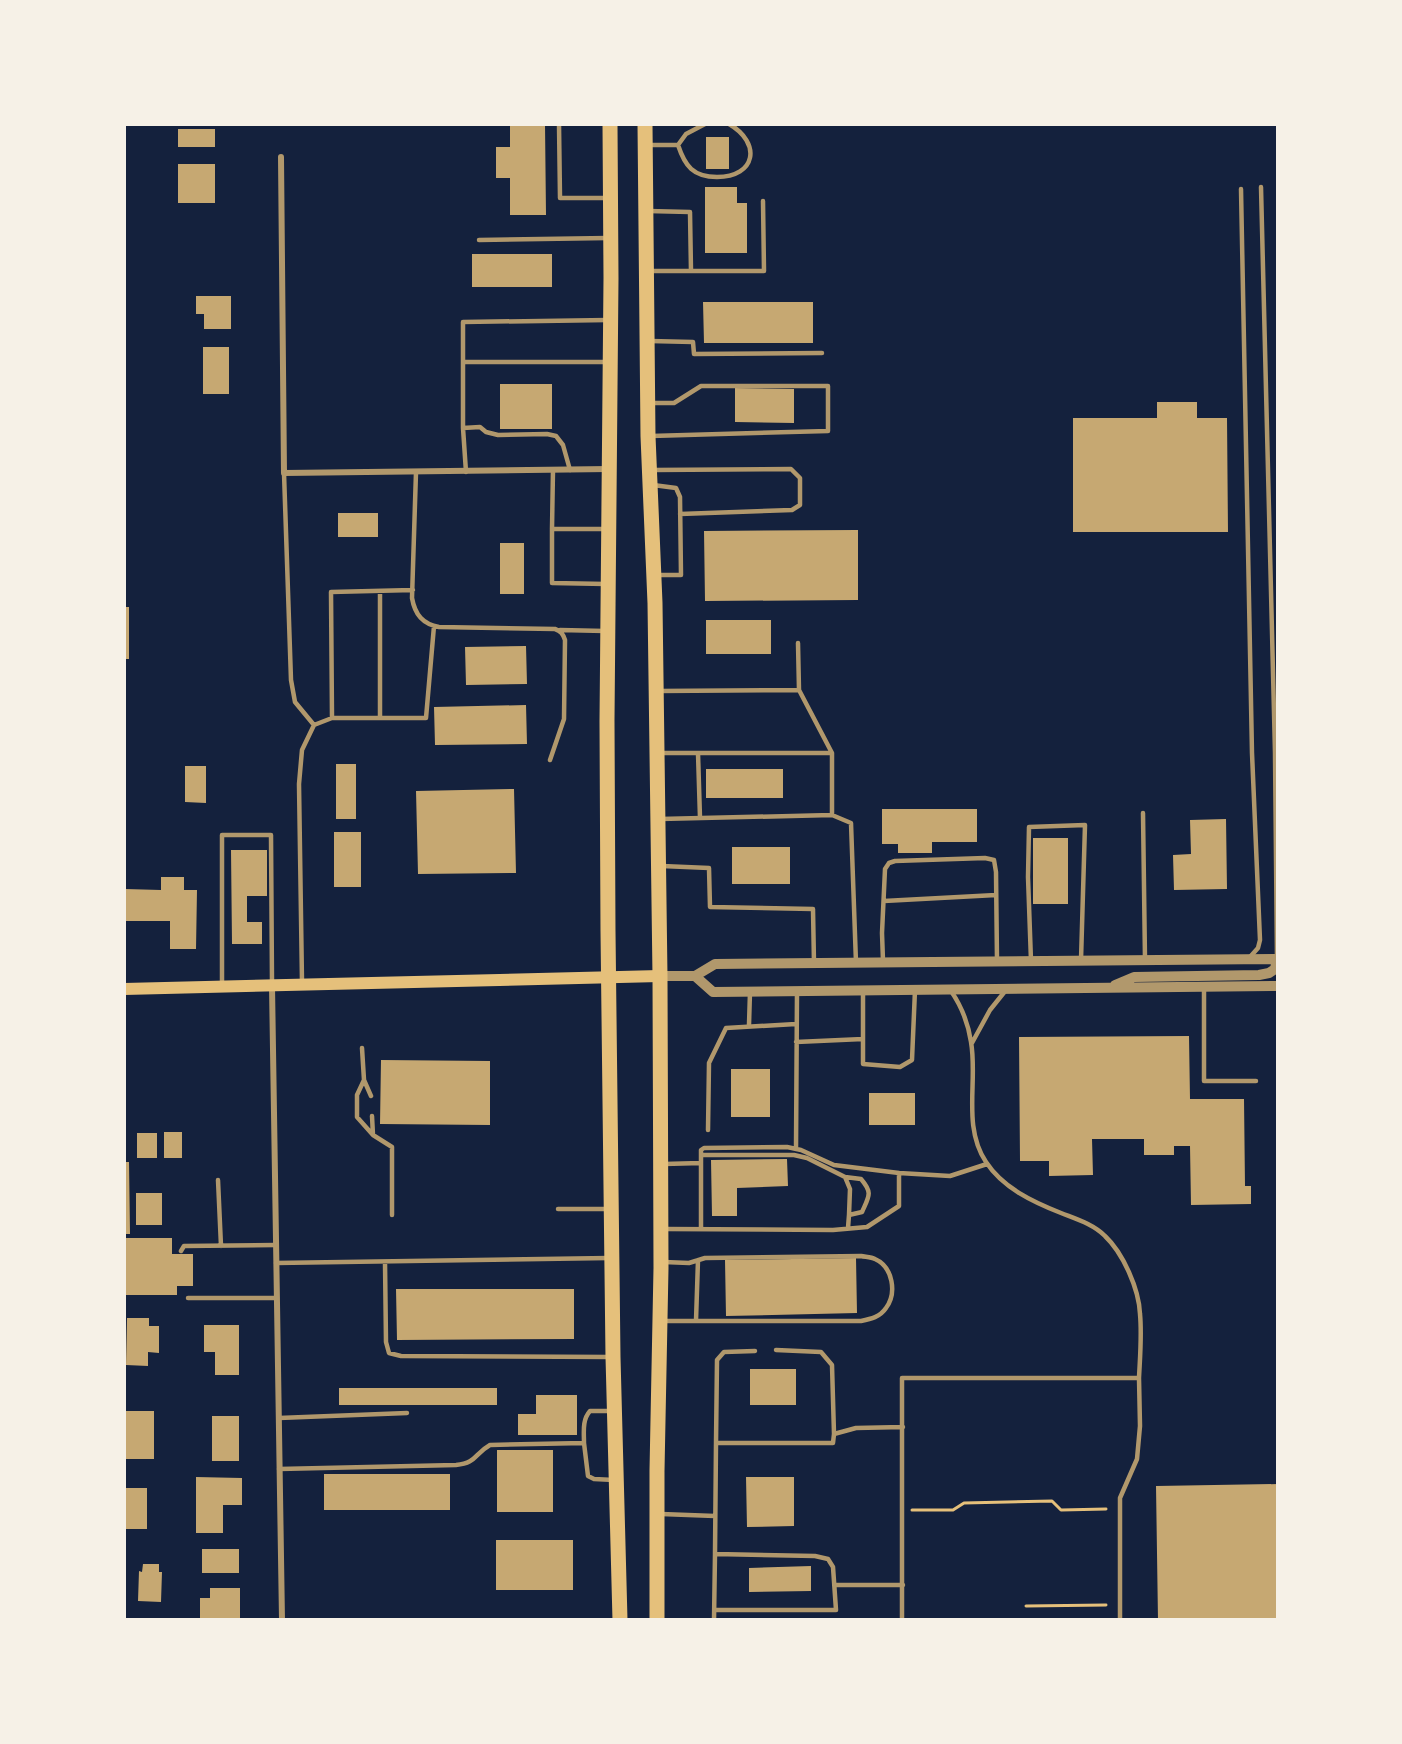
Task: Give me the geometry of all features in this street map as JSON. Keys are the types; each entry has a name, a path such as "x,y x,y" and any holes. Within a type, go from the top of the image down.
{"main road":[{"path":"610,124 608,977 613,1357 621,1620"},
{"path":"645,124 648,436 654,575 660,976 661,1321 657,1620"},
{"path":"124,989 660,976"}],"street":[{"path":"281,157 284,473 609,469"},
{"path":"660,976 695,976 715,964 1277,959 1275,969 1260,975 1134,977 1110,987"},
{"path":"695,976 713,992 1278,986"},
{"path":"272,986 282,1620"}],"lane":[{"path":"559,124 560,198 610,198"},
{"path":"678,145 686,134 705,124"},
{"path":"678,145 688,167 700,175 730,177 743,170 751,154 749,143 739,130 729,124"},
{"path":"645,145 678,145"},
{"path":"1262,187 1268,548 1275,753 1277,959"},
{"path":"1241,189 1252,741 1260,940 1258,948 1249,959"},
{"path":"646,271 764,271 763,201"},
{"path":"645,211 690,212 691,271"},
{"path":"479,240 611,238"},
{"path":"466,472 463,322 611,320"},
{"path":"647,341 693,342 694,354 822,353"},
{"path":"464,362 610,362"},
{"path":"648,403 674,403 701,386 828,386 828,431 648,436"},
{"path":"464,428 480,427 486,432 498,435 546,434 556,436 563,445 570,470"},
{"path":"650,477 791,469 800,478 800,505 792,510 680,513"},
{"path":"554,470 552,583 608,584"},
{"path":"416,472 414,608 427,625 608,631"},
{"path":"284,473 291,680 295,702 314,725"},
{"path":"650,477 676,488 680,497 681,575 654,575"},
{"path":"552,529 609,529"},
{"path":"332,718 331,592 413,590"},
{"path":"380,591 380,718"},
{"path":"302,985 298,784 302,750 314,725 332,718 426,718 434,626"},
{"path":"550,760 564,719 565,640 559,630"},
{"path":"798,643 799,690 832,753 832,815"},
{"path":"656,691 799,690"},
{"path":"657,753 832,753"},
{"path":"698,753 700,818"},
{"path":"1143,813 1145,960"},
{"path":"658,819 832,815 851,823 857,933 856,964"},
{"path":"1031,961 1029,827 1085,825 1081,960"},
{"path":"222,987 222,835 271,835 272,986"},
{"path":"884,963 885,869 889,863 985,858 994,860 997,961"},
{"path":"658,866 709,868 710,907 813,909 814,964"},
{"path":"884,901 996,895"},
{"path":"1204,987 1204,1081 1256,1081"},
{"path":"950,989 964,1010 972,1043 972,1123 987,1164 1010,1188 1043,1206 1083,1221 1105,1236 1134,1283 1140,1312 1140,1426 1137,1459 1120,1498 1120,1620"},
{"path":"972,1043 990,1010 1008,989"},
{"path":"863,990 863,1064 900,1067 912,1060 915,990"},
{"path":"749,1025 750,991"},
{"path":"796,1149 797,991"},
{"path":"708,1130 709,1064 726,1028 796,1024"},
{"path":"796,1042 863,1039"},
{"path":"362,1048 364,1080 371,1096"},
{"path":"364,1080 357,1095 357,1117 373,1135 392,1147 392,1215"},
{"path":"372,1116 373,1135"},
{"path":"701,1228 701,1150 704,1148 788,1147 834,1165 899,1173 950,1176 987,1164"},
{"path":"701,1155 794,1155 807,1158 845,1177 861,1179 870,1194 862,1212 849,1215"},
{"path":"661,1164 701,1163"},
{"path":"661,1229 833,1230 867,1227 899,1206 899,1173"},
{"path":"845,1177 850,1189 848,1228"},
{"path":"218,1180 221,1246"},
{"path":"558,1209 611,1209"},
{"path":"181,1251 184,1246 276,1245"},
{"path":"661,1262 688,1263 705,1258 861,1256 876,1259 882,1264 889,1273 893,1286 891,1299 885,1310 876,1317 861,1321 661,1321"},
{"path":"276,1263 612,1258"},
{"path":"696,1321 698,1260"},
{"path":"385,1262 386,1342 389,1353 401,1356 613,1357"},
{"path":"188,1298 277,1298"},
{"path":"716,1443 833,1443 832,1365 821,1352 776,1350"},
{"path":"714,1620 717,1360 724,1352 755,1351"},
{"path":"903,1620 902,1378 1139,1378"},
{"path":"616,1411 590,1411 584,1419 584,1443 588,1476 594,1479 618,1480"},
{"path":"279,1418 408,1413"},
{"path":"834,1434 856,1428 903,1427"},
{"path":"279,1469 456,1465 467,1464 477,1458 481,1450 490,1445 584,1443"},
{"path":"657,1514 715,1516"},
{"path":"715,1554 815,1556 828,1559 834,1567 836,1585 836,1610 715,1610"},
{"path":"836,1585 903,1585"},
{"path":"782,1611 782,1620"}],"path":[{"path":"903,1510 953,1510 964,1503 1052,1501 1060,1510 1106,1509"},
{"path":"1026,1606 1106,1605"}],"building":[{"path":"510,124 545,124 546,215 510,215 510,178 496,178 496,147 510,147"},
{"path":"178,129 215,129 215,147 178,147"},
{"path":"706,137 729,137 729,169 706,169"},
{"path":"178,164 215,164 215,203 178,203"},
{"path":"705,187 737,187 737,203 747,203 747,253 705,253"},
{"path":"472,254 552,254 552,287 472,287"},
{"path":"196,296 231,296 231,329 204,329 204,314 196,314"},
{"path":"703,302 813,302 813,343 704,343"},
{"path":"203,347 229,347 229,394 203,394"},
{"path":"500,384 552,384 552,429 500,429"},
{"path":"735,388 794,389 794,423 735,422"},
{"path":"1157,402 1197,402 1197,418 1227,418 1228,532 1073,532 1073,418 1157,418"},
{"path":"338,513 378,513 378,537 338,537"},
{"path":"858,530 858,600 705,601 704,531"},
{"path":"500,543 524,543 524,594 500,594"},
{"path":"124,607 129,607 129,659 124,659"},
{"path":"706,620 771,620 771,654 706,654"},
{"path":"526,646 527,684 466,685 465,647"},
{"path":"526,705 527,744 435,745 434,707"},
{"path":"336,764 356,764 356,819 336,819"},
{"path":"185,766 206,766 206,803 185,802"},
{"path":"706,769 783,769 783,798 706,798"},
{"path":"514,789 516,873 418,874 416,791"},
{"path":"882,809 977,809 977,842 932,842 932,853 898,853 898,844 882,844"},
{"path":"1226,819 1227,889 1174,890 1173,855 1191,854 1190,820"},
{"path":"334,832 361,832 361,887 334,887"},
{"path":"1033,838 1068,838 1068,904 1033,904"},
{"path":"732,847 790,847 790,884 732,884"},
{"path":"231,850 267,850 267,896 247,896 247,922 262,922 262,944 232,944"},
{"path":"161,877 184,877 184,890 197,890 196,949 170,949 170,921 125,921 125,889 161,890"},
{"path":"1189,1036 1190,1099 1244,1099 1245,1186 1251,1186 1251,1204 1191,1205 1190,1146 1174,1146 1174,1155 1144,1155 1144,1139 1092,1139 1093,1175 1049,1176 1049,1161 1020,1161 1019,1037"},
{"path":"381,1060 490,1061 490,1125 380,1124"},
{"path":"731,1069 770,1069 770,1117 731,1117"},
{"path":"869,1093 915,1093 915,1125 869,1125"},
{"path":"164,1132 182,1132 182,1158 164,1158"},
{"path":"137,1133 157,1133 157,1158 137,1158"},
{"path":"787,1159 788,1186 737,1188 737,1216 712,1216 711,1160"},
{"path":"124,1162 129,1162 130,1234 124,1234"},
{"path":"136,1193 162,1193 162,1225 136,1225"},
{"path":"124,1238 172,1238 172,1254 193,1254 193,1286 177,1286 177,1295 124,1295"},
{"path":"856,1258 857,1313 726,1316 725,1260"},
{"path":"396,1289 574,1289 574,1339 397,1340"},
{"path":"127,1318 149,1318 149,1326 159,1326 159,1353 148,1352 148,1366 126,1365"},
{"path":"204,1325 239,1325 239,1375 215,1375 215,1352 204,1352"},
{"path":"750,1369 796,1369 796,1405 750,1405"},
{"path":"339,1388 497,1388 497,1405 339,1405"},
{"path":"536,1395 577,1395 577,1435 518,1435 518,1414 536,1414"},
{"path":"124,1411 154,1411 154,1459 124,1459"},
{"path":"212,1416 239,1416 239,1461 212,1461"},
{"path":"497,1450 553,1450 553,1512 497,1512"},
{"path":"324,1474 450,1474 450,1510 324,1510"},
{"path":"196,1477 242,1478 242,1505 223,1505 223,1533 196,1533"},
{"path":"746,1477 794,1477 794,1526 747,1527"},
{"path":"1278,1484 1278,1620 1158,1620 1156,1486"},
{"path":"125,1488 147,1488 147,1529 125,1529"},
{"path":"496,1540 573,1540 573,1590 496,1590"},
{"path":"202,1549 239,1549 239,1573 202,1573"},
{"path":"143,1564 159,1564 159,1572 162,1572 161,1602 138,1601 139,1571 142,1572"},
{"path":"811,1566 811,1591 749,1592 749,1568"},
{"path":"210,1588 240,1588 240,1620 200,1620 200,1598 210,1598"}]}
